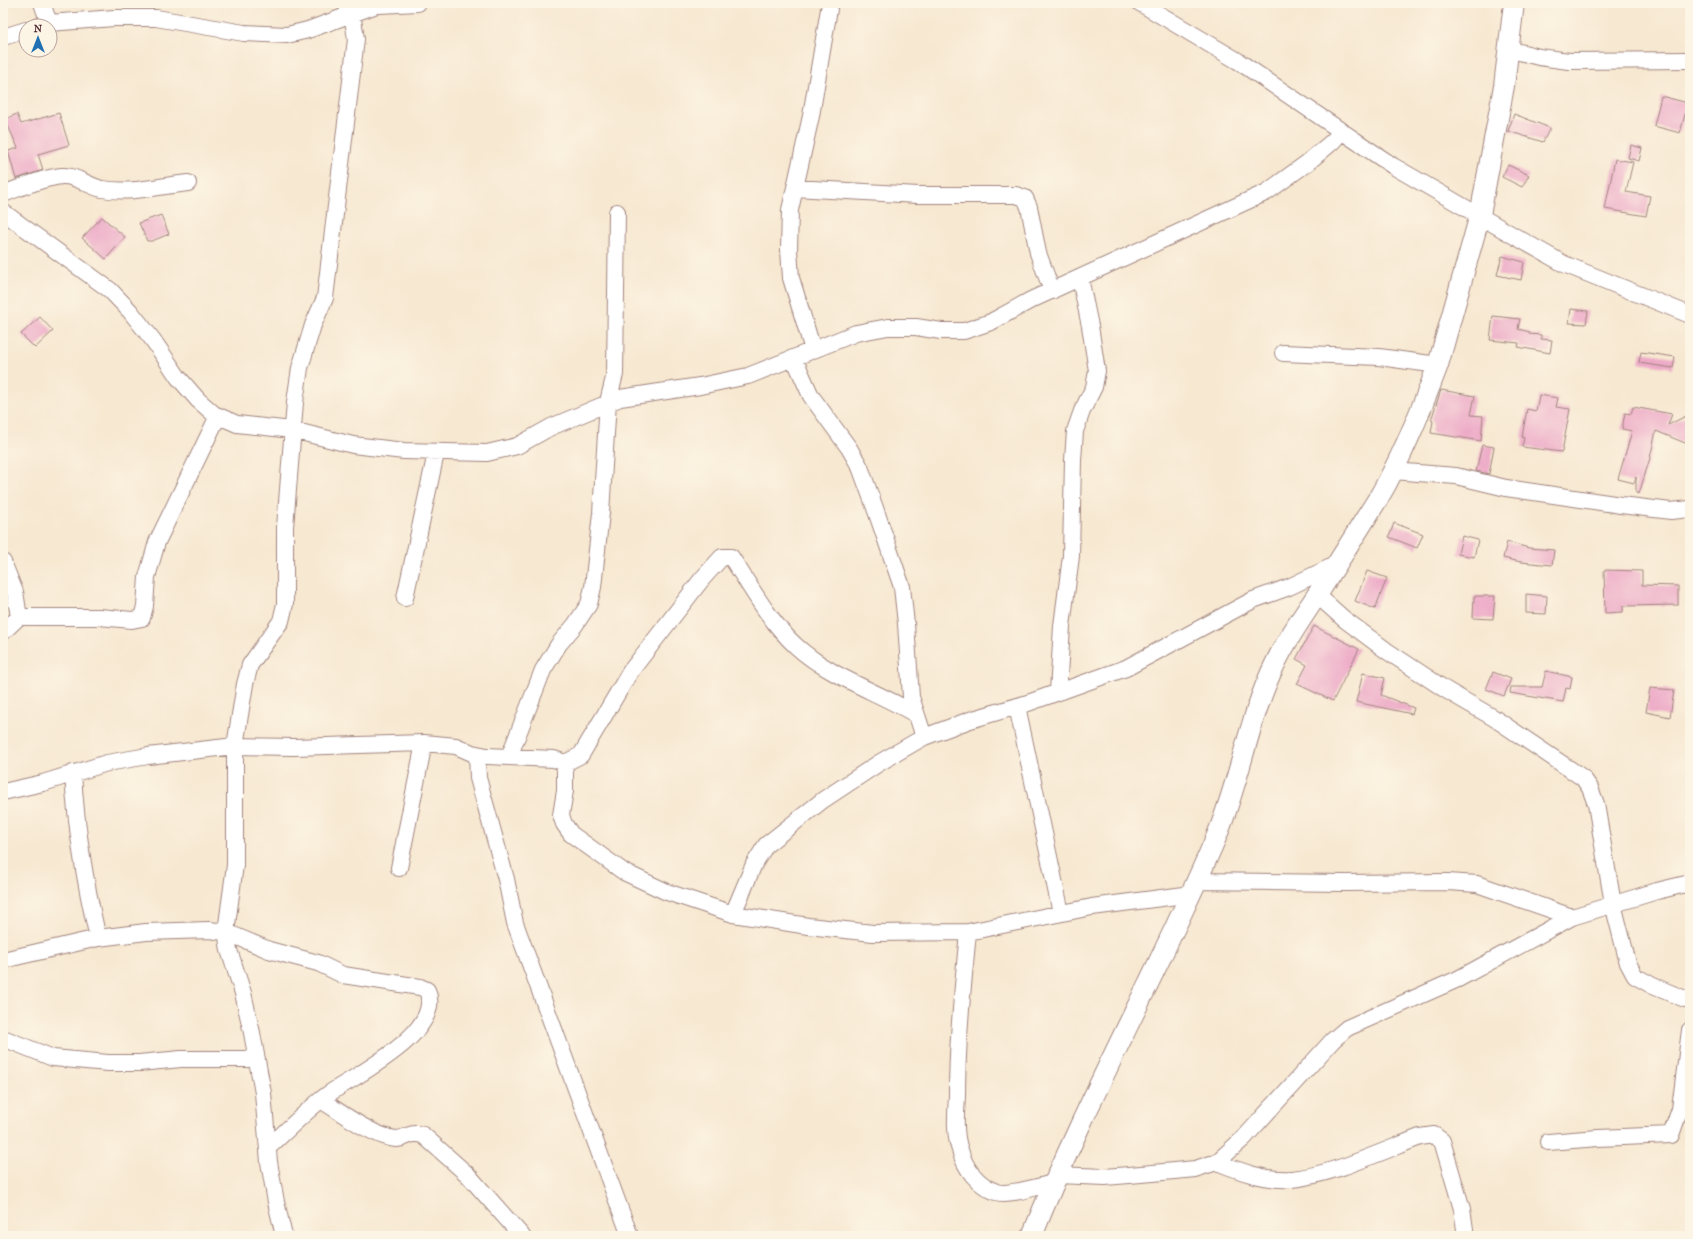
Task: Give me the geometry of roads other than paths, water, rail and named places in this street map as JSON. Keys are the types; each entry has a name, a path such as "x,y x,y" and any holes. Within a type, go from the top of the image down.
{"street":[{"path":"42,3 43,18"},
{"path":"58,23 114,18 156,18 244,33 287,35 308,30 349,8 381,4 418,3"},
{"path":"1140,3 1238,61 1342,130 1393,166 1564,264 1690,315"},
{"path":"1032,1236 1055,1179 1181,917 1222,825 1248,737 1269,676 1287,638 1337,564 1393,471 1438,365 1480,215 1504,86 1514,3"},
{"path":"282,1236 268,1148 263,1093 257,1059 243,993 229,950 226,932 235,865 235,746 245,684 250,665 281,622 285,604 285,527 292,430 300,368 313,325 325,298 356,39 349,8"},
{"path":"813,350 791,278 789,250 790,210 811,116 829,9"},
{"path":"3,37 18,32"},
{"path":"1508,49 1539,57 1569,61 1690,60"},
{"path":"3,212 110,290 140,322 183,382 198,400 218,416 237,424 292,430 353,445 436,453 487,453 517,446 551,427 608,402 637,394 700,386 748,376 856,333 888,327 916,327 941,332 964,331 991,322 1052,291 1267,192 1307,163 1332,142 1342,130"},
{"path":"3,194 63,176 75,177 102,188 115,190 137,190 188,183"},
{"path":"795,188 918,195 1016,194 1025,198 1029,207 1038,253 1052,291"},
{"path":"509,757 543,670 559,644 575,624 588,604 593,587 601,513 608,402 615,374 617,212"},
{"path":"1058,692 1062,626 1071,556 1075,431 1082,411 1094,387 1097,371 1090,326 1080,278"},
{"path":"1283,354 1379,356 1438,365"},
{"path":"794,358 811,396 849,448 860,467 878,514 902,587 906,624 910,697 924,737"},
{"path":"3,632 19,617 99,617 132,620 142,618 145,606 147,577 157,542 218,416"},
{"path":"405,598 436,453"},
{"path":"1393,471 1456,476 1506,488 1628,506 1671,511 1690,509"},
{"path":"4,790 43,784 107,763 148,756 235,746 294,747 424,743 456,746 477,754 554,759 565,763 581,755 630,672 702,579 722,557 727,556 731,557 775,625 796,646 826,669 891,700 915,714"},
{"path":"3,562 15,592 19,617"},
{"path":"733,914 754,864 766,846 823,800 879,763 924,737 970,720 1017,706 1126,668 1253,600 1289,587 1337,564"},
{"path":"1317,595 1344,619 1387,651 1446,690 1494,718 1583,778 1590,788 1596,804 1613,904 1628,963 1635,976 1653,986 1690,1000"},
{"path":"1017,706 1061,913"},
{"path":"399,868 424,743"},
{"path":"477,754 478,778 506,879 516,923 630,1236"},
{"path":"565,763 565,791 561,815 564,824 571,834 624,872 667,892 733,914 808,926 873,933 968,932 1061,913 1164,897 1195,887 1344,883 1448,882 1477,884 1572,917"},
{"path":"73,773 85,886 98,938"},
{"path":"968,932 957,1064 956,1134 964,1162 978,1182 997,1192 1012,1191 1055,1179 1105,1177 1195,1169 1217,1162 1244,1138 1333,1040 1346,1028 1458,979 1572,917 1690,883"},
{"path":"1164,897 1181,917"},
{"path":"3,960 98,938 146,932 188,930 226,932 269,950 318,963 343,975 420,987 427,990 430,1003 427,1012 416,1029 401,1047 321,1100 268,1148"},
{"path":"1548,1142 1671,1135 1680,1109 1690,1030"},
{"path":"3,1038 53,1058 108,1063 139,1063 181,1059 257,1059"},
{"path":"321,1100 358,1124 385,1136 397,1139 415,1132 422,1135 468,1175 522,1236"},
{"path":"1217,1162 1239,1171 1290,1179 1310,1176 1420,1137 1434,1135 1442,1141 1462,1209 1466,1236"}]}
